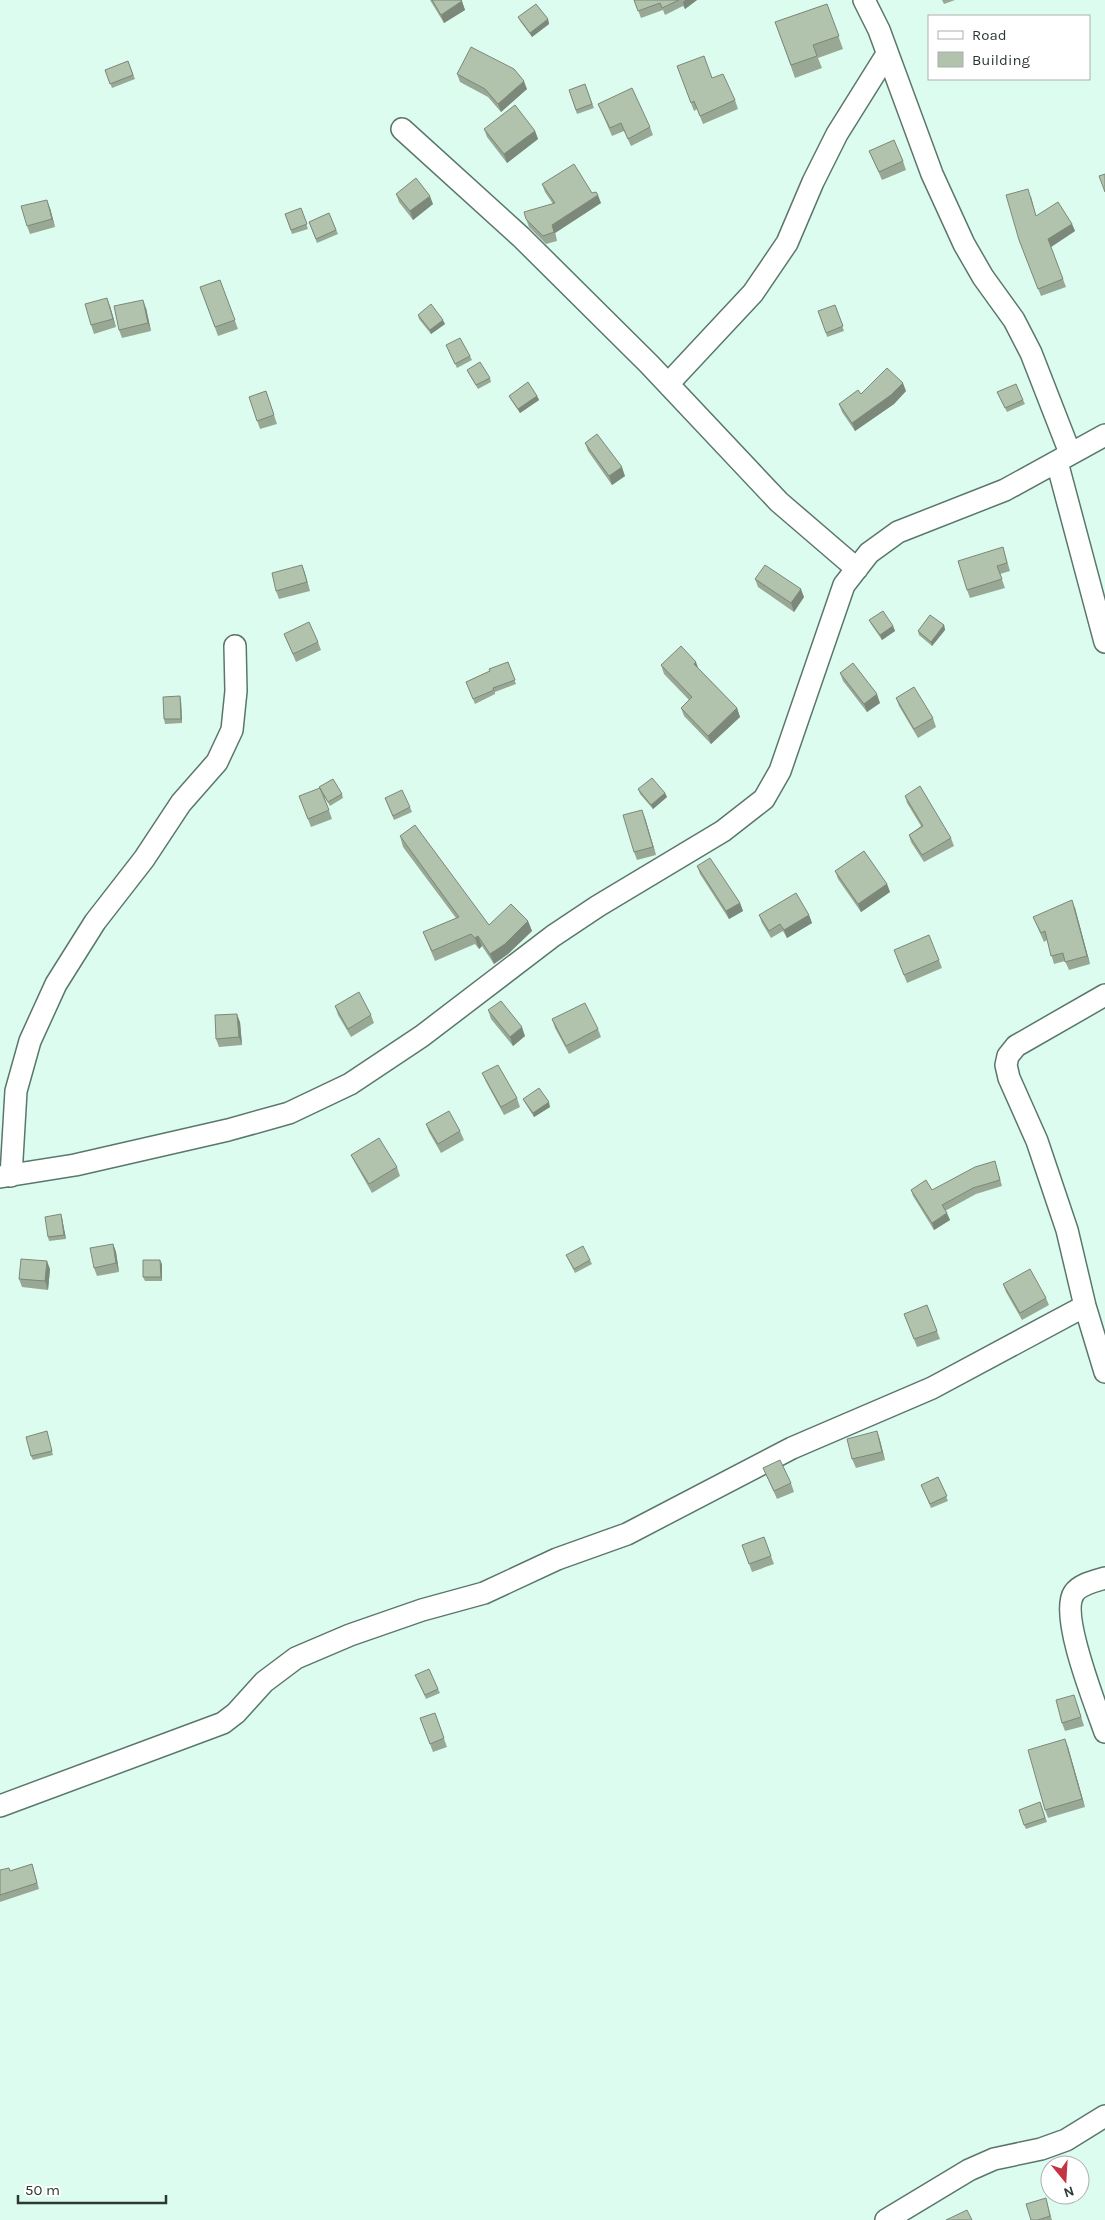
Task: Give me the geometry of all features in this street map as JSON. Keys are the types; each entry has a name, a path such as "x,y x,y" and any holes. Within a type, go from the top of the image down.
{"street":[{"path":"864,0 887,54 932,174 964,244 983,277 1014,320 1031,352 1063,457 1105,642"},
{"path":"668,384 753,293 787,243 813,182 837,134 887,54"},
{"path":"402,129 521,237 668,384 779,502 857,569"},
{"path":"235,646 236,691 232,730 217,762 181,803 144,860 95,922 56,984 30,1041 16,1091 5,1177 75,1165 228,1130 289,1113 350,1084 422,1036 553,936 598,906 723,831 764,799 780,771 844,585 869,553 898,532 1005,490 1105,435"},
{"path":"1105,995 1016,1046 1008,1056 1006,1064 1015,1092 1037,1141 1067,1230 1084,1306 1105,1372"},
{"path":"0,1806 223,1723 236,1713 264,1682 296,1658 350,1634 422,1610 484,1593 557,1559 627,1534 792,1448 932,1388 1084,1306"},
{"path":"1105,1578 1079,1588 1073,1594 1070,1620 1105,1732"},
{"path":"886,2220 969,2170 994,2158 1041,2149 1066,2140 1105,2116"}],"building":[{"path":"432,0 461,0 462,1 441,15"},
{"path":"634,0 679,0 662,8 660,3 638,11"},
{"path":"536,4 548,19 530,33 518,17"},
{"path":"827,4 839,36 813,45 817,56 791,65 775,22"},
{"path":"471,47 514,69 524,81 498,104 485,89 457,74"},
{"path":"704,56 712,78 723,74 735,100 700,116 694,101 691,103 677,66"},
{"path":"128,61 133,75 110,84 105,70"},
{"path":"585,84 592,104 576,110 569,90"},
{"path":"632,88 650,127 628,139 621,123 610,128 598,104"},
{"path":"515,105 535,131 504,154 484,129"},
{"path":"894,140 903,161 879,172 869,151"},
{"path":"574,164 592,193 596,192 598,195 552,225 554,232 543,236 526,219 524,212 555,203 542,184"},
{"path":"1105,174 1105,192 1099,176"},
{"path":"416,178 430,196 410,211 396,194"},
{"path":"1028,189 1036,216 1058,202 1072,224 1048,239 1063,279 1038,289 1019,240 1006,195"},
{"path":"47,200 52,219 27,226 21,206"},
{"path":"301,208 307,224 291,230 285,214"},
{"path":"329,213 336,230 316,239 309,222"},
{"path":"220,280 235,320 215,327 200,287"},
{"path":"107,298 113,319 91,325 85,304"},
{"path":"143,300 148,323 119,330 114,306"},
{"path":"431,304 443,320 430,330 418,315"},
{"path":"835,305 843,326 826,333 818,311"},
{"path":"460,338 470,356 455,364 446,345"},
{"path":"480,362 490,378 476,385 467,370"},
{"path":"887,368 903,383 891,395 852,423 839,404 858,390 861,394"},
{"path":"528,382 537,396 518,409 509,396"},
{"path":"1016,384 1023,400 1005,408 997,392"},
{"path":"266,391 274,415 257,421 249,397"},
{"path":"597,434 622,467 609,476 585,443"},
{"path":"1003,547 1007,563 997,566 1002,579 967,590 958,561"},
{"path":"302,565 307,582 276,591 272,573"},
{"path":"765,565 801,589 791,603 755,579"},
{"path":"883,611 893,626 880,635 869,620"},
{"path":"930,615 944,625 931,642 918,631"},
{"path":"309,622 318,642 293,654 284,634"},
{"path":"681,646 696,662 694,664 737,708 708,736 681,708 692,697 661,665"},
{"path":"508,662 515,680 493,688 494,690 473,699 466,682 490,671 489,669"},
{"path":"853,663 877,694 864,704 840,673"},
{"path":"914,687 933,718 914,729 896,698"},
{"path":"180,696 181,719 164,719 163,697"},
{"path":"652,778 665,793 651,805 638,789"},
{"path":"333,779 342,794 328,802 319,787"},
{"path":"920,786 951,838 922,855 909,835 923,826 905,796"},
{"path":"320,788 329,810 308,819 299,796"},
{"path":"402,790 410,807 393,816 385,798"},
{"path":"642,810 653,847 634,852 623,815"},
{"path":"415,825 489,925 511,904 528,921 505,944 490,954 478,936 475,938 471,934 432,951 423,932 459,917 400,836"},
{"path":"864,851 887,884 858,904 835,871"},
{"path":"710,858 740,903 726,911 697,866"},
{"path":"796,893 809,915 784,930 780,924 769,931 759,915"},
{"path":"1072,900 1087,956 1065,962 1063,953 1051,956 1045,931 1041,933 1033,917"},
{"path":"929,935 939,960 904,975 894,950"},
{"path":"359,992 371,1015 348,1029 335,1006"},
{"path":"501,1001 522,1027 510,1037 488,1010"},
{"path":"585,1003 598,1029 566,1046 552,1019"},
{"path":"237,1014 239,1037 216,1039 215,1015"},
{"path":"498,1065 517,1098 501,1107 482,1073"},
{"path":"539,1088 549,1102 533,1113 523,1099"},
{"path":"449,1111 460,1131 438,1144 426,1124"},
{"path":"379,1138 397,1167 369,1184 351,1155"},
{"path":"995,1161 1000,1180 973,1188 942,1205 947,1213 932,1223 911,1190 926,1180 932,1190 975,1167"},
{"path":"61,1214 64,1235 48,1237 45,1217"},
{"path":"113,1244 116,1263 94,1268 90,1248"},
{"path":"583,1246 590,1260 574,1269 566,1255"},
{"path":"21,1259 47,1261 45,1281 19,1279"},
{"path":"143,1260 160,1260 161,1277 143,1277"},
{"path":"1030,1269 1046,1298 1020,1313 1003,1284"},
{"path":"927,1305 937,1331 914,1339 904,1314"},
{"path":"47,1431 52,1451 31,1456 26,1437"},
{"path":"877,1431 882,1452 852,1459 847,1439"},
{"path":"780,1460 791,1483 774,1491 763,1468"},
{"path":"938,1477 947,1496 930,1504 921,1485"},
{"path":"764,1537 771,1556 749,1564 742,1545"},
{"path":"429,1669 438,1689 425,1695 415,1675"},
{"path":"1074,1695 1081,1717 1062,1723 1056,1700"},
{"path":"435,1713 444,1738 430,1744 420,1718"},
{"path":"1065,1739 1082,1799 1045,1810 1028,1750"},
{"path":"1040,1802 1045,1818 1024,1825 1019,1810"},
{"path":"32,1864 37,1883 0,1895 0,1870 9,1868 10,1871"},
{"path":"1040,2200 1040,2205 1048,2205 1050,2216 1031,2220 1026,2204"},
{"path":"967,2210 972,2220 946,2220"}]}
